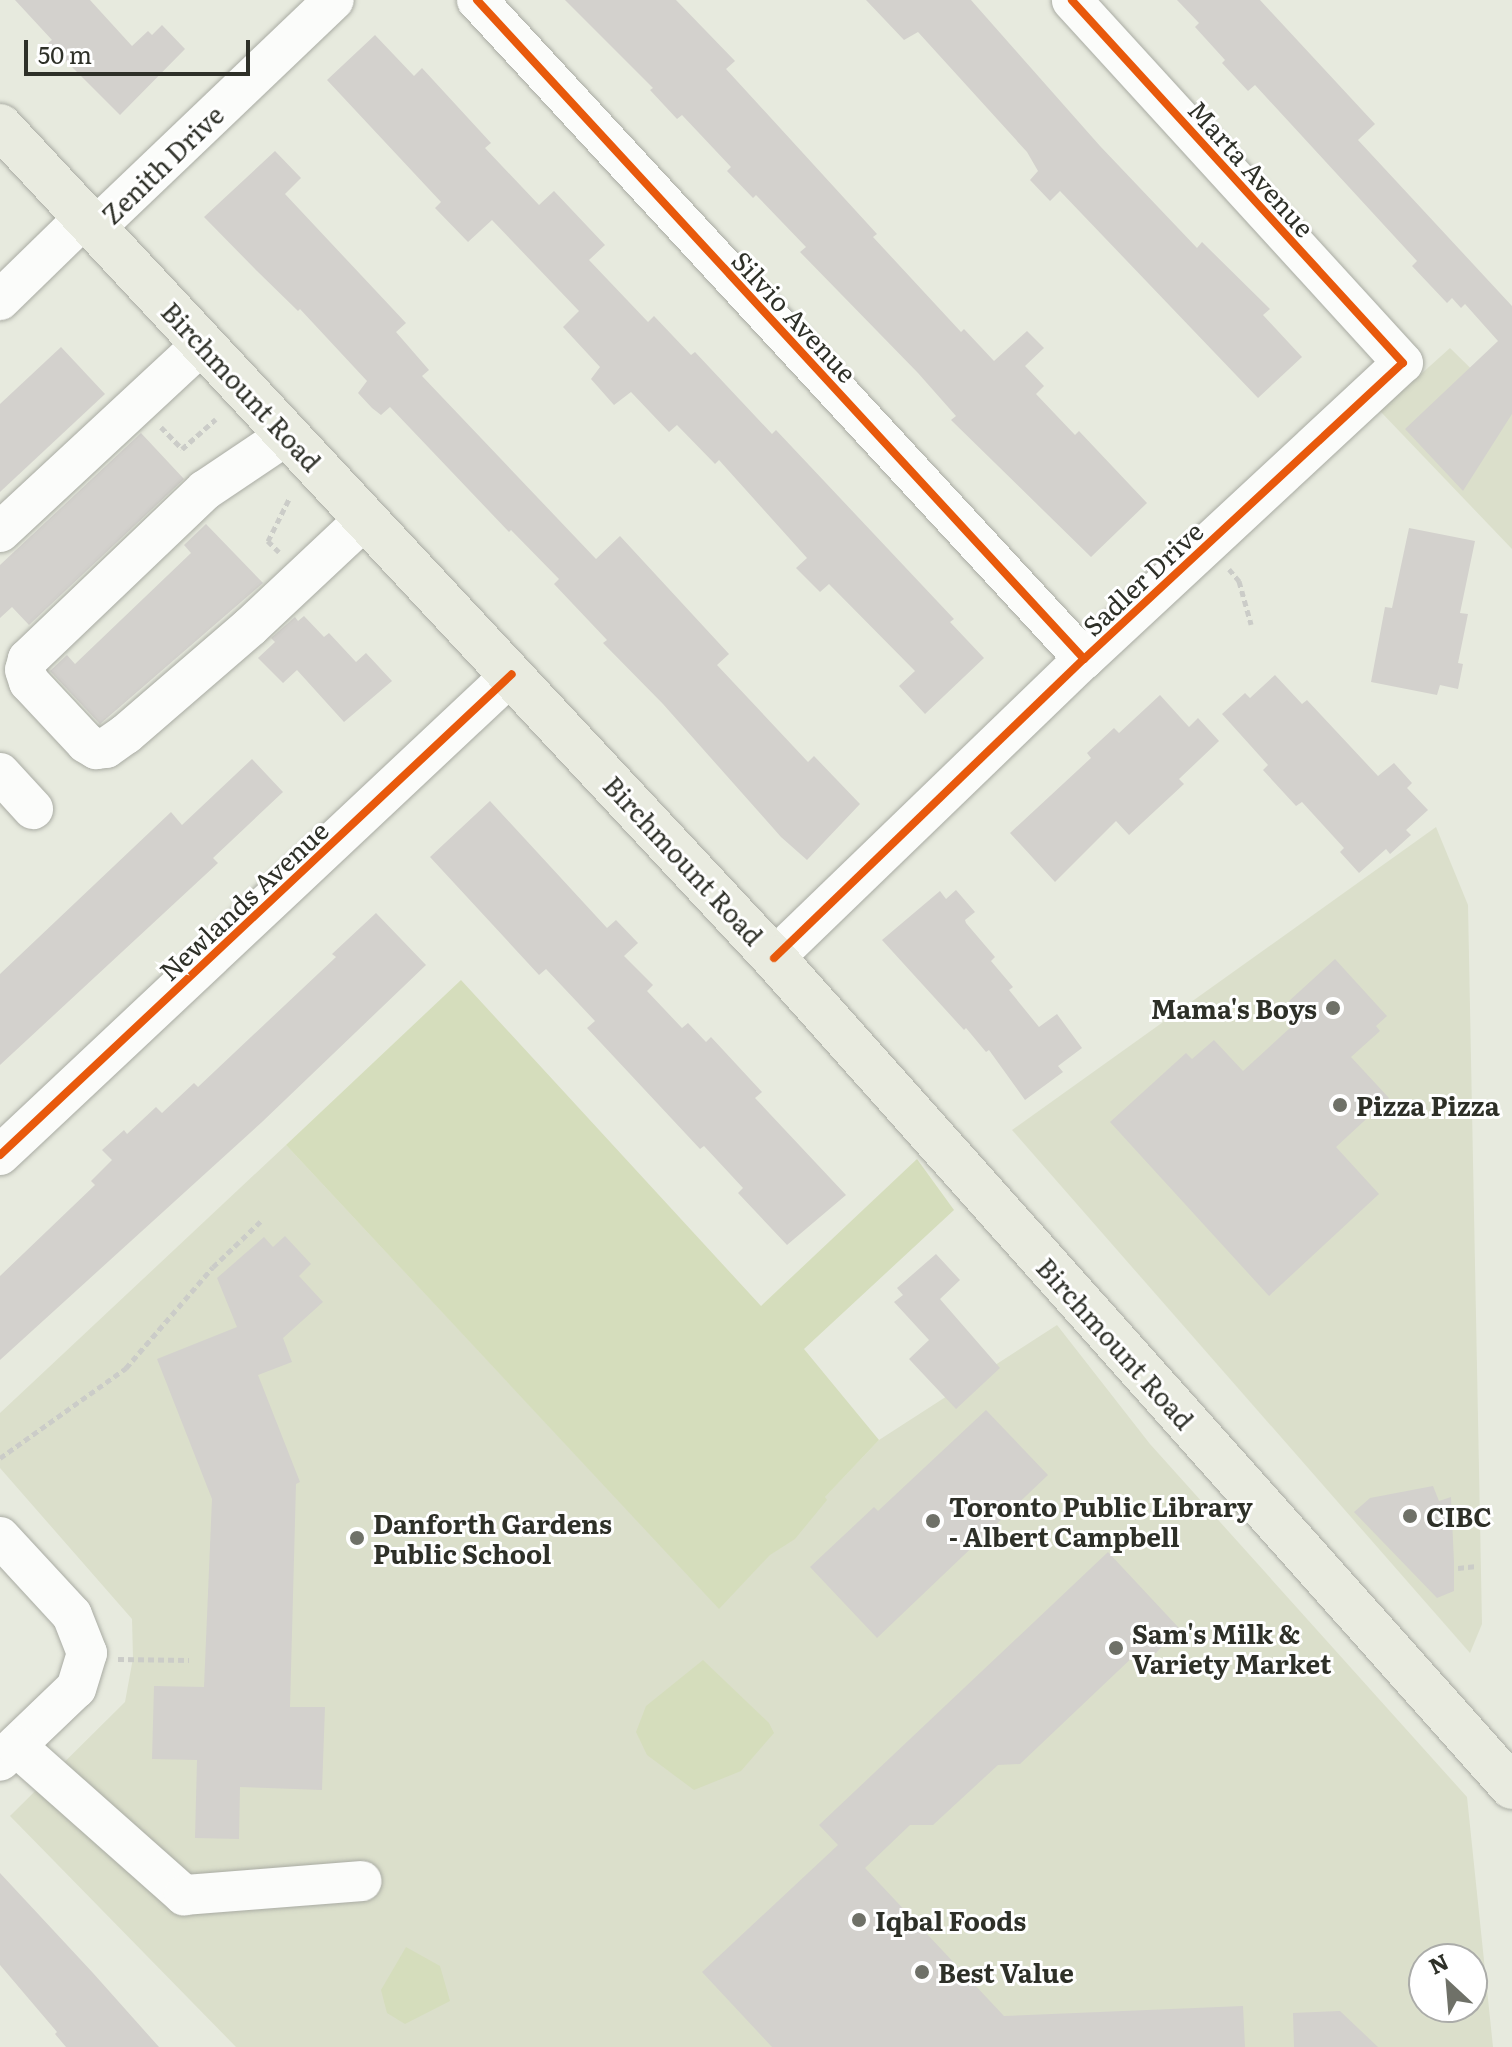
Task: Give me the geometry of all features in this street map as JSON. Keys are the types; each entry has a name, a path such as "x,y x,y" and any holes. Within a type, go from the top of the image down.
{"main road":[{"name":"Birchmount Road","path":"0,126 774,958 1512,1787"}],"street":[{"name":"Zenith Drive","path":"0,300 90,223 334,0"},
{"name":"Silvio Avenue","path":"477,0 1084,659"},
{"name":"Marta Avenue","path":"1072,0 1403,363"},
{"path":"0,532 202,344"},
{"name":"Sadler Drive","path":"774,958 1084,659 1403,363"},
{"path":"12,680 42,643 205,490 287,435"},
{"path":"12,680 29,682 86,743 96,749 106,748 302,578 365,519"},
{"name":"Newlands Avenue","path":"0,1155 512,674"},
{"path":"0,773 33,809"},
{"path":"0,1537 72,1615 87,1653 76,1688 8,1753 184,1895 361,1881"}],"path":[{"path":"138,403 182,449 216,419"},
{"path":"289,499 280,511 268,541 302,578"},
{"path":"1207,544 1239,581 1251,624"},
{"path":"0,1458 126,1368 213,1267 261,1221"},
{"path":"1458,1568 1477,1566"},
{"path":"85,1659 189,1660"}],"shaded area":[{"path":"1450,348 1512,409 1512,549 1380,411"},
{"path":"1436,827 1468,905 1482,1624 1470,1653 1012,1130"},
{"path":"461,980 761,1306 917,1159 954,1210 804,1349 879,1440 825,1497 827,1500 795,1539 770,1555 719,1609 286,1145"},
{"path":"286,1145 719,1608 879,1440 1057,1325 1150,1444 1467,1797 1482,1943 1408,1943 1408,2023 1488,2023 1488,1999 1493,2047 236,2047 10,1816 125,1702 133,1658 132,1619 0,1468 0,1413"},
{"path":"703,1660 769,1723 774,1733 741,1771 694,1790 647,1755 636,1732 646,1706"},
{"path":"406,1947 440,1966 450,2001 405,2024 387,2013 381,1990"}],"building":[{"path":"15,0 90,0 132,46 148,31 152,35 162,25 185,49 120,115 48,43 52,40"},
{"path":"565,0 676,0 735,61 726,69 877,234 873,237 961,332 964,329 994,361 1027,331 1044,348 1025,366 1044,386 1036,394 1075,435 1079,431 1147,503 1091,557 951,420 956,416 918,373 800,252 806,247 756,195 753,198 727,171 731,167 682,115 677,119 650,90 653,88"},
{"path":"866,0 971,0 1100,146 1197,248 1202,242 1270,309 1263,315 1302,357 1258,398 1060,191 1050,201 1030,180 1038,171 1027,152 918,32 904,40"},
{"path":"1177,0 1260,0 1375,124 1358,140 1512,306 1512,414 1463,491 1405,429 1498,341 1465,304 1461,308 1452,298 1447,303 1412,266 1417,261 1255,85 1248,91 1222,63 1225,60 1195,27 1199,23"},
{"path":"375,35 414,76 422,68 491,143 485,148 539,205 554,191 605,245 589,260 648,322 654,316 691,355 695,352 772,434 776,430 954,619 950,622 984,658 925,714 899,686 915,671 829,584 820,592 796,568 807,558 719,460 715,464 677,425 669,432 631,392 614,405 591,379 600,367 563,327 579,311 492,220 468,242 435,208 441,202 327,80"},
{"path":"275,151 301,178 285,194 406,323 396,332 429,370 422,376 596,559 620,536 729,654 717,665 808,762 814,756 860,804 807,860 781,837 663,704 603,643 607,640 554,584 559,579 511,530 509,532 390,407 381,415 372,408 358,393 367,381 300,309 298,311 204,217"},
{"path":"61,347 105,394 0,492 0,404"},
{"path":"141,433 184,479 29,625 12,607 0,618 0,565"},
{"path":"206,524 263,583 100,724 50,671 67,655 75,664 191,553 184,545"},
{"path":"1409,528 1475,541 1460,613 1468,614 1458,663 1463,664 1458,689 1440,685 1437,695 1371,682 1385,607 1392,608"},
{"path":"304,616 324,637 329,633 356,662 366,653 392,681 344,722 297,670 283,683 258,658 275,642 271,638 295,617 298,621"},
{"path":"1275,675 1302,704 1307,700 1378,776 1394,763 1412,783 1407,788 1428,810 1406,830 1411,835 1390,854 1386,849 1359,873 1340,852 1344,848 1302,802 1296,806 1263,770 1268,765 1222,714 1245,693 1250,698"},
{"path":"1160,695 1189,727 1198,718 1219,741 1179,779 1184,784 1129,835 1116,821 1055,882 1010,833 1091,758 1087,753 1114,728 1119,733"},
{"path":"252,759 283,792 213,858 218,863 0,1065 0,974 171,812 182,825"},
{"path":"490,801 607,928 616,920 638,943 624,956 653,985 647,991 682,1028 688,1023 706,1042 711,1037 762,1092 755,1098 846,1195 787,1245 738,1193 743,1188 704,1146 700,1149 587,1028 595,1021 546,969 539,975 430,857"},
{"path":"956,890 975,912 965,920 966,923 995,957 991,961 1013,987 1009,990 1039,1027 1057,1014 1082,1048 1058,1066 1063,1072 1025,1100 989,1050 986,1052 966,1028 964,1030 882,940 940,891 946,899"},
{"path":"376,913 426,965 262,1122 0,1360 0,1276 95,1185 91,1181 112,1160 102,1150 124,1130 127,1134 156,1107 162,1113 194,1083 198,1087 336,957 332,954"},
{"path":"1335,959 1387,1016 1376,1026 1380,1031 1351,1057 1389,1098 1336,1147 1379,1194 1269,1296 1110,1122 1186,1053 1192,1059 1214,1040 1243,1071 1303,1016 1289,1001"},
{"path":"285,1236 311,1264 299,1276 323,1302 283,1338 292,1362 258,1375 300,1482 296,1484 290,1707 325,1707 322,1790 240,1787 239,1839 195,1838 197,1760 152,1759 154,1686 204,1687 212,1499 157,1359 237,1327 217,1278 264,1237 273,1247"},
{"path":"936,1254 960,1280 940,1299 1000,1368 956,1409 909,1359 929,1340 894,1302 903,1295 897,1288"},
{"name":"Toronto Public Library - Albert Campbell","path":"986,1410 1048,1475 877,1638 810,1567 874,1507 878,1511"},
{"path":"1433,1486 1439,1501 1451,1497 1454,1562 1454,1591 1437,1598 1354,1512 1370,1498"},
{"path":"1108,1552 1179,1628 1156,1653 1137,1653 1020,1764 998,1765 933,1825 910,1825 865,1868 1004,2016 1243,2006 1245,2047 772,2047 702,1972 838,1845 819,1825"},
{"path":"0,1873 159,2047 66,2047 0,1965"},
{"path":"1340,2011 1378,2047 1294,2047 1293,2013"}],"cycle path":[{"path":"477,0 1084,659"},
{"path":"774,958 1084,659 1403,363 1072,0"},
{"path":"0,1155 512,674"}],"place":[{"name":"Mama's Boys","path":"1333,1008"},
{"name":"Pizza Pizza","path":"1340,1105"},
{"name":"CIBC","path":"1410,1516"},
{"name":"Toronto Public Library - Albert Campbell","path":"933,1521"},
{"name":"Danforth Gardens Public School","path":"357,1538"},
{"name":"Sam's Milk & Variety Market","path":"1116,1648"},
{"name":"Iqbal Foods","path":"859,1920"},
{"name":"Best Value","path":"922,1972"}]}
